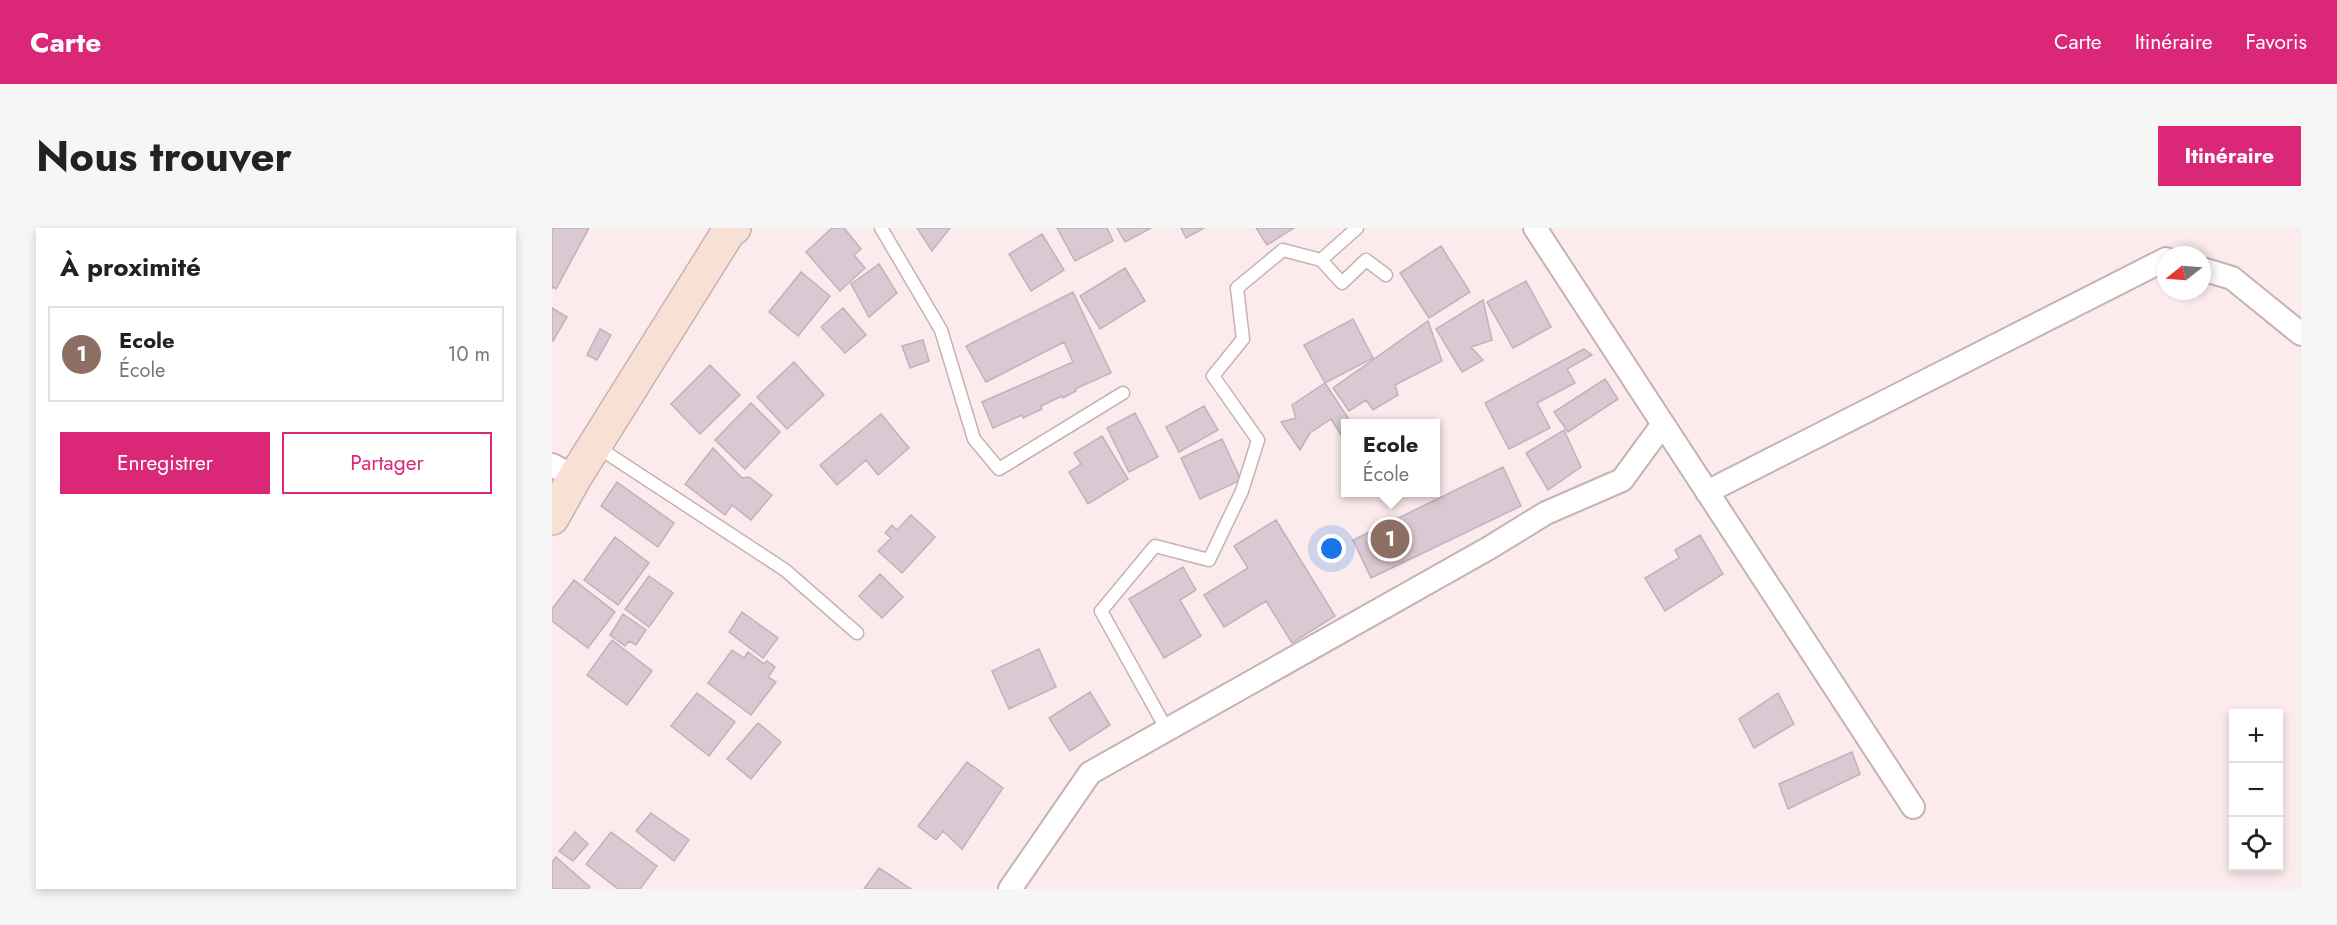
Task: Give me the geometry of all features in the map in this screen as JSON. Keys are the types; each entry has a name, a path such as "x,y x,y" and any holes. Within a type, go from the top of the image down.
{"main road":[{"path":"552,518 563,471 595,446 729,231 734,228"}],"street":[{"path":"1534,228 1913,807"},
{"path":"1707,492 2157,264"},
{"path":"2211,272 2232,278 2301,334"},
{"path":"1010,889 1090,774 1490,548 1546,513 1622,480 1663,424"}],"lane":[{"path":"881,228 941,330 974,439 999,469 1123,393"},
{"path":"1321,260 1357,228"},
{"path":"1167,730 1101,611 1155,546 1209,560 1242,491 1258,440 1213,376 1243,339 1238,288 1283,249 1321,260 1342,283 1366,260 1386,274"},
{"path":"595,446 785,570 857,633"}],"building":[{"path":"552,228 589,228 556,289 553,287 552,289"},
{"path":"832,228 844,228 861,249 854,255 865,268 840,291 806,252"},
{"path":"917,228 950,228 932,251"},
{"path":"1057,228 1107,228 1113,241 1075,261"},
{"path":"1117,228 1151,228 1125,242"},
{"path":"1181,228 1204,228 1186,238"},
{"path":"1256,228 1294,228 1267,245"},
{"path":"1042,234 1064,270 1031,291 1009,254"},
{"path":"1441,246 1470,292 1429,318 1400,273"},
{"path":"879,264 897,293 869,317 851,284"},
{"path":"1125,268 1145,301 1100,329 1080,296"},
{"path":"801,272 830,296 798,336 769,312"},
{"path":"1526,281 1551,327 1513,348 1487,302"},
{"path":"1073,292 1111,373 1075,389 1076,391 1063,398 1062,396 1041,406 1042,409 1023,418 1022,415 993,428 982,402 1073,362 1064,342 986,382 966,346"},
{"path":"1483,300 1492,340 1471,347 1483,360 1462,372 1436,329"},
{"path":"552,308 567,317 553,341 552,340"},
{"path":"843,308 866,335 845,353 821,327"},
{"path":"1353,319 1373,358 1325,383 1304,345"},
{"path":"1428,321 1442,361 1395,385 1398,395 1373,410 1366,400 1349,411 1333,388"},
{"path":"600,329 611,335 597,360 587,355"},
{"path":"923,340 929,361 910,368 902,346"},
{"path":"1584,349 1592,355 1567,369 1575,383 1537,403 1550,428 1509,449 1485,403"},
{"path":"794,362 824,395 787,429 757,397"},
{"path":"710,365 740,395 700,434 671,404"},
{"path":"1605,379 1618,399 1568,432 1554,412"},
{"path":"1325,383 1349,419 1341,419 1341,435 1331,419 1310,433 1300,450 1281,422 1296,418 1292,405"},
{"path":"751,403 780,432 745,469 715,440"},
{"path":"1204,406 1218,430 1179,452 1166,427"},
{"path":"1135,413 1158,457 1129,472 1107,428"},
{"path":"881,414 909,448 878,475 866,460 837,485 820,465"},
{"path":"1564,430 1581,467 1548,490 1526,453"},
{"path":"1102,436 1128,479 1088,504 1069,472 1081,464 1074,453"},
{"path":"1222,439 1241,480 1200,499 1181,458"},
{"path":"713,448 742,478 749,477 772,495 751,520 732,505 725,515 685,484"},
{"path":"1503,467 1521,506 1371,578 1353,540"},
{"path":"617,482 674,523 658,547 601,506"},
{"path":"911,515 935,537 902,573 878,551 891,538 885,533 892,525 897,530"},
{"path":"1276,520 1335,616 1292,643 1266,601 1224,627 1204,595 1248,568 1234,546"},
{"path":"1700,535 1723,574 1665,611 1645,578 1679,558 1675,550"},
{"path":"615,537 649,563 618,605 584,580"},
{"path":"1183,567 1196,590 1180,600 1201,636 1164,658 1129,599"},
{"path":"880,574 903,597 882,618 859,596"},
{"path":"649,576 673,593 649,627 625,609"},
{"path":"574,580 615,612 588,648 552,621 552,609"},
{"path":"742,612 778,638 763,658 729,632"},
{"path":"623,614 646,630 636,645 629,641 625,646 610,635"},
{"path":"612,640 652,671 627,705 587,675"},
{"path":"1039,649 1056,687 1009,709 992,671"},
{"path":"732,650 744,658 748,652 764,664 767,661 775,667 768,677 776,682 751,715 708,683"},
{"path":"1090,692 1110,725 1070,751 1049,718"},
{"path":"697,693 735,722 709,756 671,726"},
{"path":"1778,693 1794,724 1754,748 1739,719"},
{"path":"758,723 781,742 751,779 727,759"},
{"path":"1852,752 1860,774 1788,809 1779,784"},
{"path":"967,762 1003,788 962,849 943,831 936,840 918,826"},
{"path":"651,813 689,840 674,861 636,831"},
{"path":"575,832 588,844 573,861 559,851"},
{"path":"611,832 657,866 640,889 618,889 586,864"},
{"path":"556,857 590,887 588,889 552,889 552,862"},
{"path":"879,868 911,889 864,889"}],"place":[{"name":"Ecole","path":"1390,539"}]}
